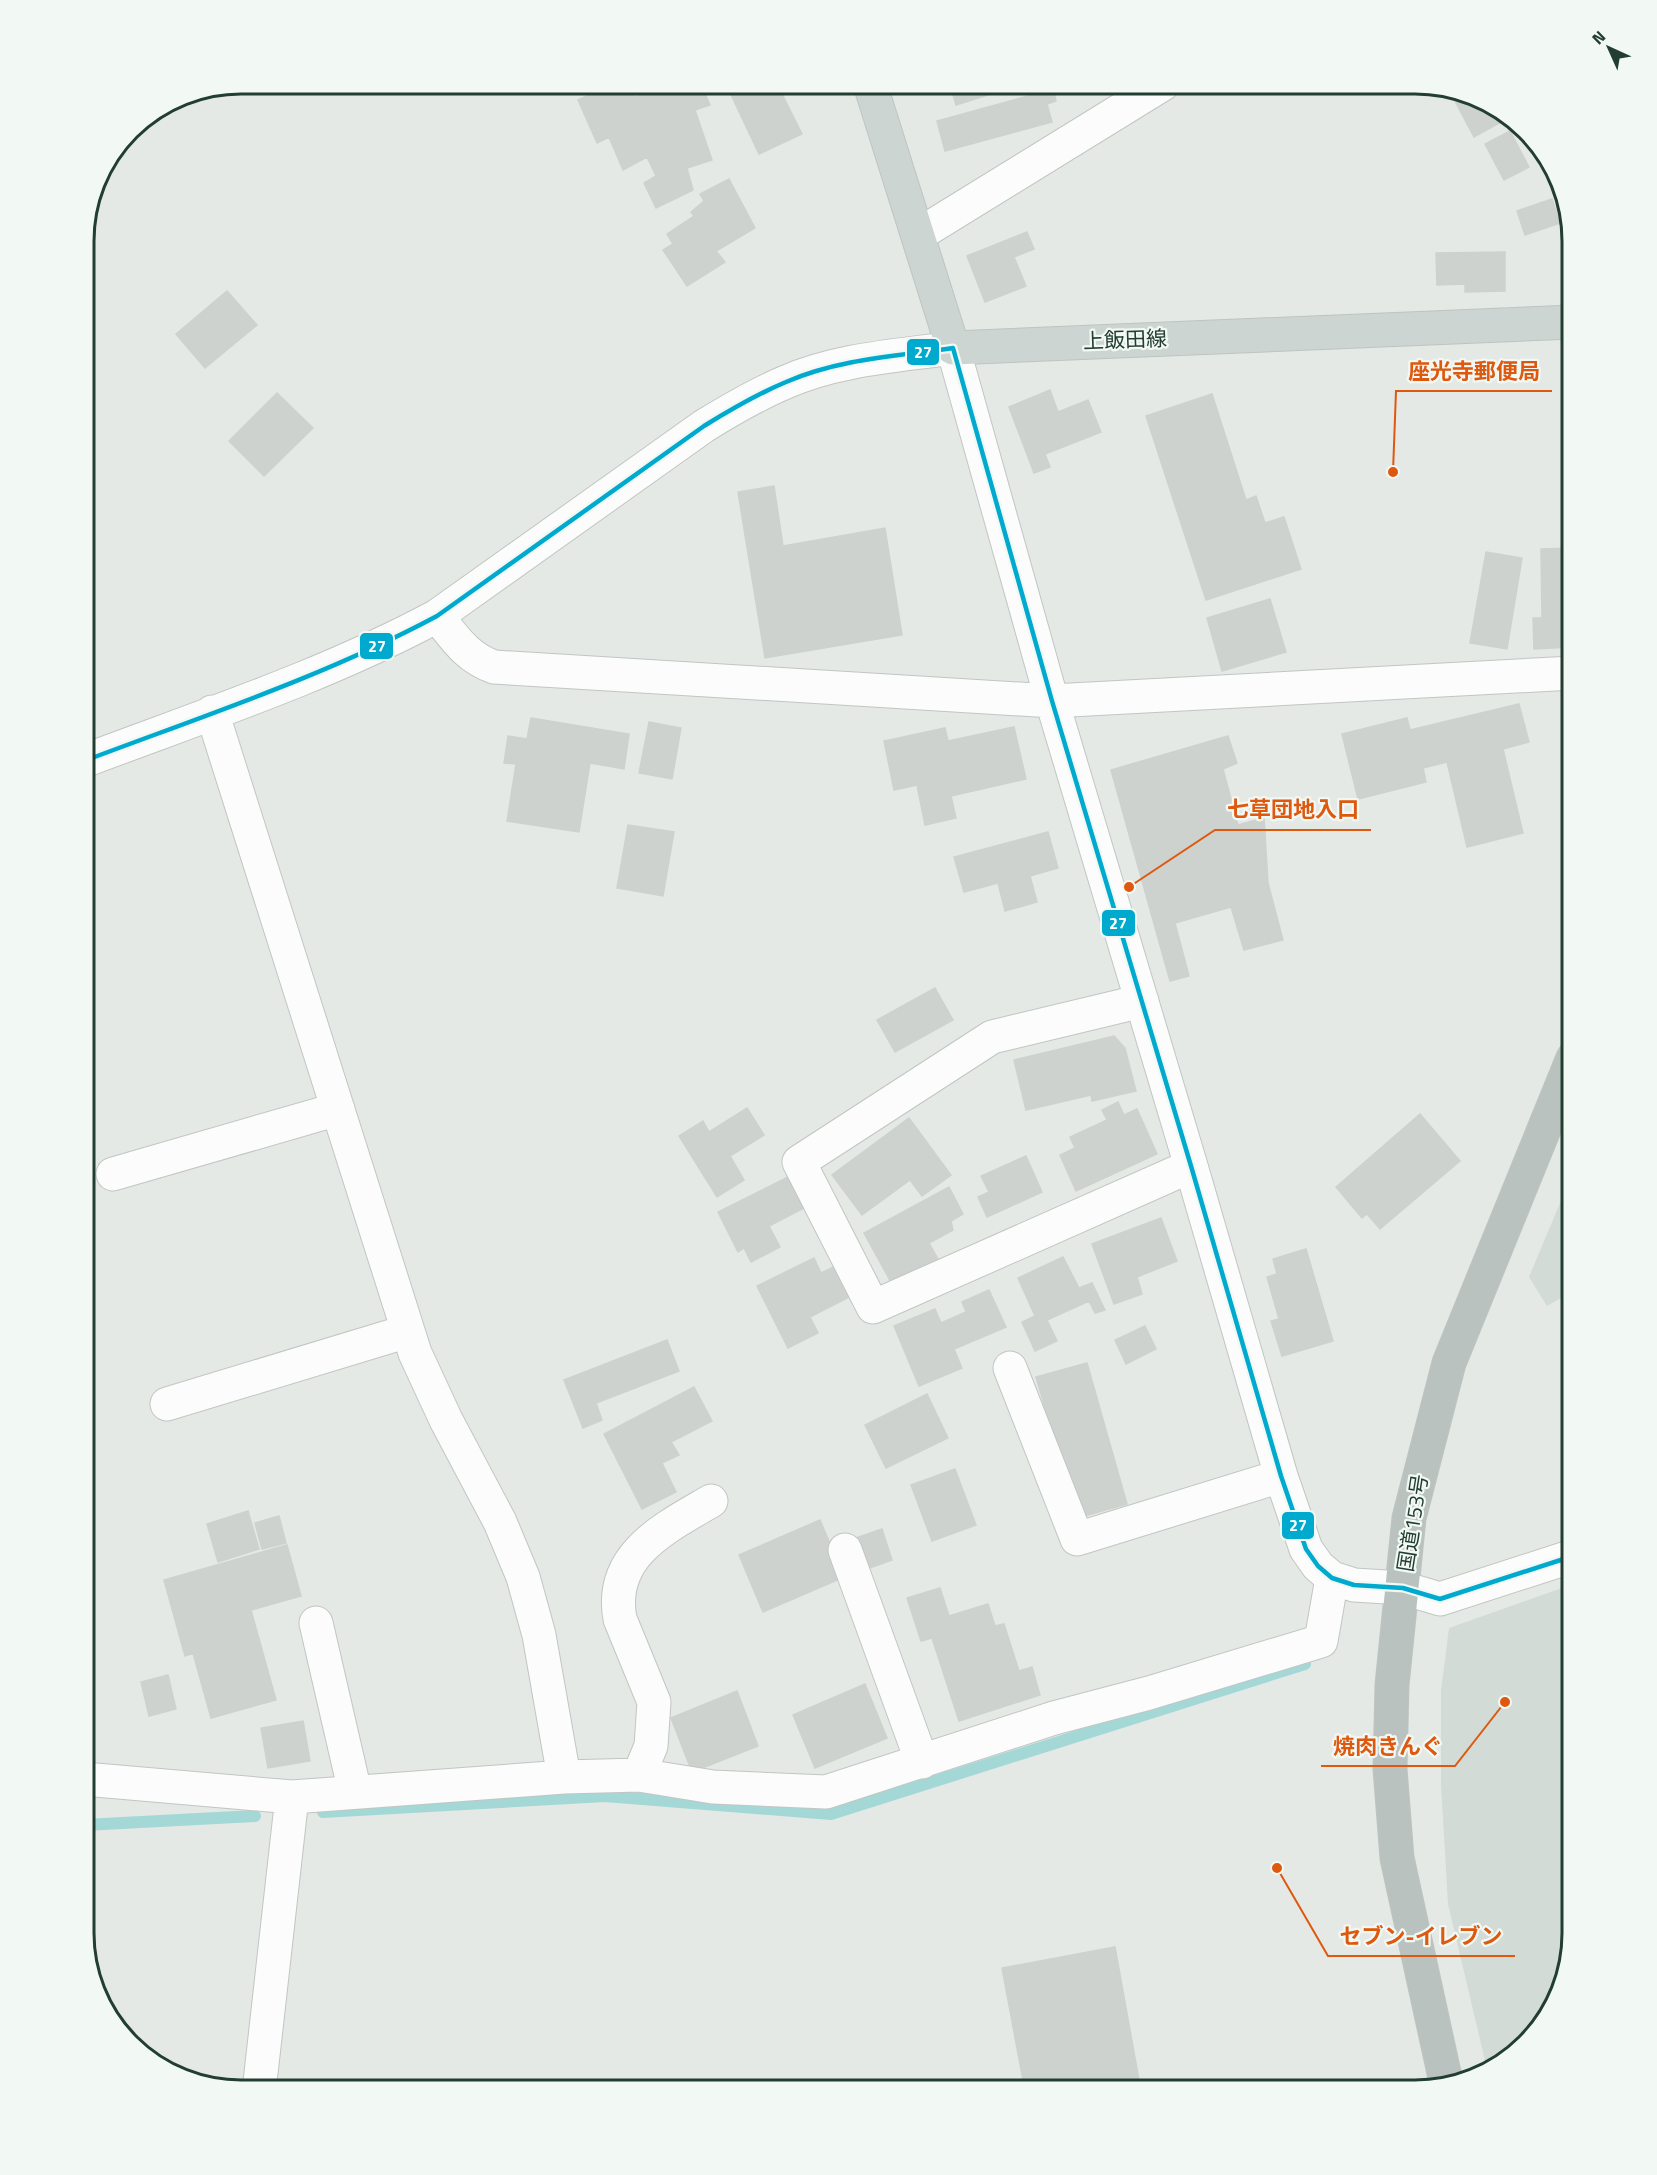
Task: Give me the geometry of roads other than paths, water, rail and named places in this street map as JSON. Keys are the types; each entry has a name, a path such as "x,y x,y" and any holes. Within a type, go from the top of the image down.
{"highway":[{"name":"国道153号","path":"1445,2077 1397,1858 1390,1768 1392,1685 1409,1518 1449,1363 1562,1085"}],"main road":[{"path":"873,95 953,348"},
{"name":"上飯田線","path":"953,348 1562,322"}],"street":[{"path":"918,235 1145,95"},
{"path":"95,757 320,672 392,640 437,616 704,426 786,381 859,360 953,348 1052,701 1281,1476 1306,1549 1318,1566 1332,1578 1354,1585 1403,1588 1440,1599 1562,1560"},
{"path":"437,616 466,651 478,661 494,667 1052,701 1562,674"},
{"path":"212,712 408,1331 430,1387 500,1522 523,1576 539,1635 564,1777"},
{"path":"1142,1001 992,1037 799,1162 873,1307 1191,1167"},
{"path":"113,1174 338,1109"},
{"path":"167,1404 408,1331"},
{"path":"1010,1368 1077,1539 1281,1476"},
{"path":"639,1774 651,1746 654,1702 620,1619 618,1588 627,1567 644,1545 662,1529 711,1501"},
{"path":"845,1550 922,1762"},
{"path":"94,1780 292,1797 564,1777 639,1774 713,1787 826,1792 1054,1718 1149,1693 1322,1641 1332,1578"},
{"path":"316,1623 355,1792"},
{"path":"260,2080 292,1797"}],"waterway":[{"path":"323,1812 605,1796 831,1814 1305,1664"},
{"path":"94,1824 255,1816"}],"place":[{"name":"座光寺郵便局","path":"1393,472"},
{"name":"七草団地入口","path":"1129,887"},
{"name":"焼肉きんぐ","path":"1505,1702"},
{"name":"セブン-イレブン","path":"1277,1868"}]}
